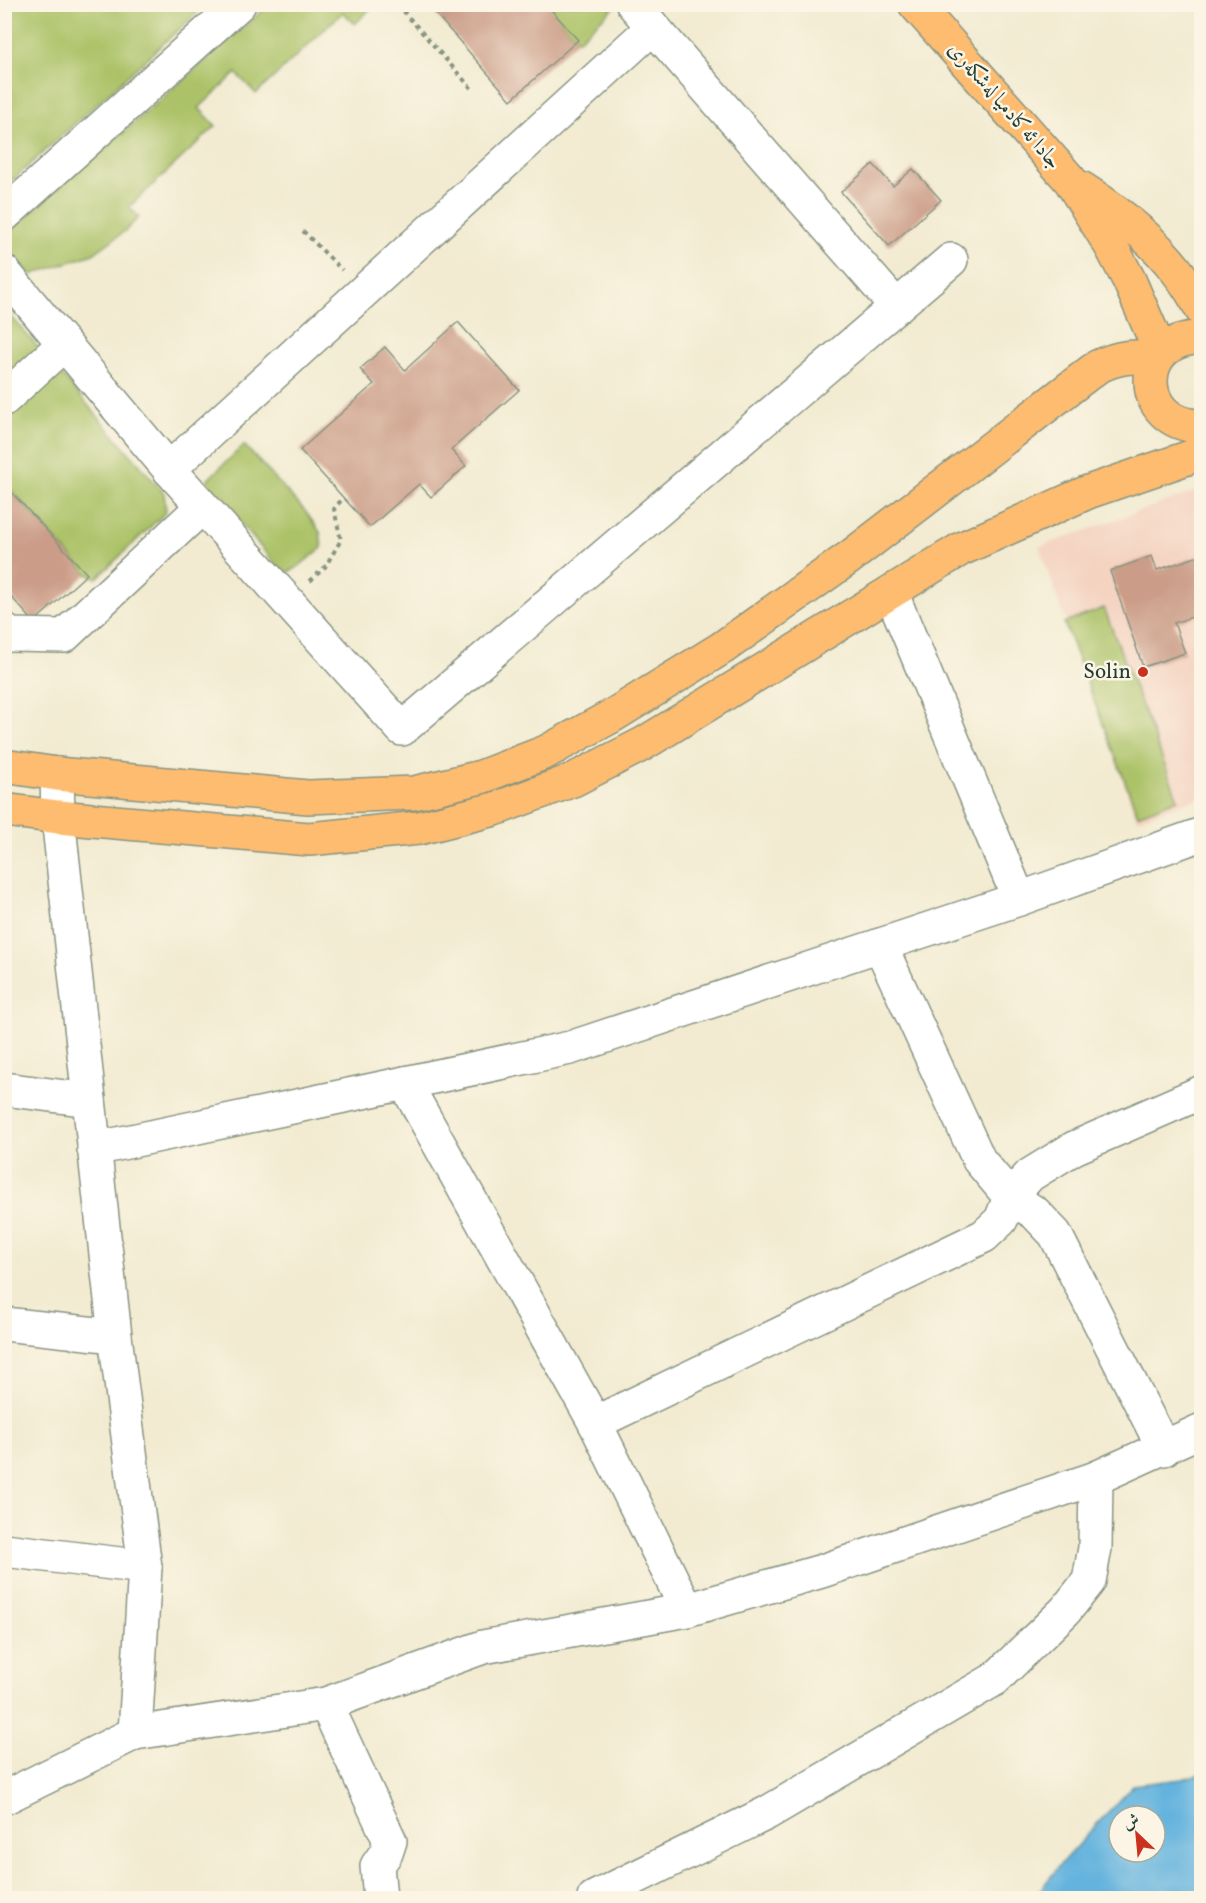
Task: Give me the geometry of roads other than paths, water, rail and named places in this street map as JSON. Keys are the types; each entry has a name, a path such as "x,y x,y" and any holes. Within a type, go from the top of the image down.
{"main road":[{"name":"جادا ئه‌كادميا له‌شكه‌رى","path":"915,4 1070,180"},
{"path":"1070,180 1107,204 1142,233 1172,266 1202,310"},
{"path":"1070,180 1130,280 1159,355"},
{"path":"1201,427 1176,423 1166,416 1157,406 1150,382 1152,370 1159,355 1175,342 1202,338"},
{"path":"4,766 57,774 308,797 414,793 492,773 546,752 612,716 722,648 850,557 1096,367 1113,359 1159,355"},
{"path":"1155,469 1163,455 1174,443 1186,433 1201,427"},
{"path":"4,810 58,817 309,839 419,828 495,809 573,780 643,744 961,549 1088,492 1202,453"}],"street":[{"path":"4,215 239,4"},
{"path":"169,469 363,291 642,16 896,306"},
{"path":"4,272 202,507 402,729 951,260"},
{"path":"4,399 64,344"},
{"path":"4,630 9,635 64,636 202,507"},
{"path":"891,592 1019,899"},
{"path":"57,774 58,817 94,1149 115,1336 145,1567 135,1733"},
{"path":"94,1149 570,1048 1019,899 1202,834"},
{"path":"880,945 979,1160 1010,1197 1035,1213 1055,1234 1164,1449"},
{"path":"405,1083 595,1423 687,1610"},
{"path":"4,1089 89,1100"},
{"path":"595,1423 984,1236 1000,1220 1010,1197 1030,1175 1074,1148 1202,1092"},
{"path":"4,1324 115,1336"},
{"path":"4,1798 135,1733 326,1704 483,1647 687,1610 822,1571 1096,1478 1202,1431"},
{"path":"594,1899 766,1813 995,1679 1065,1611 1089,1581 1095,1548 1096,1478"},
{"path":"4,1550 145,1567"},
{"path":"326,1704 390,1841 386,1853 377,1866 380,1899"}],"water":[{"path":"1201,1774 1201,1898 1030,1898 1037,1894 1064,1860 1107,1813 1107,1864 1167,1864 1167,1804 1116,1804 1133,1785 1182,1779"}],"place":[{"name":"Solin","path":"1143,672"}]}
